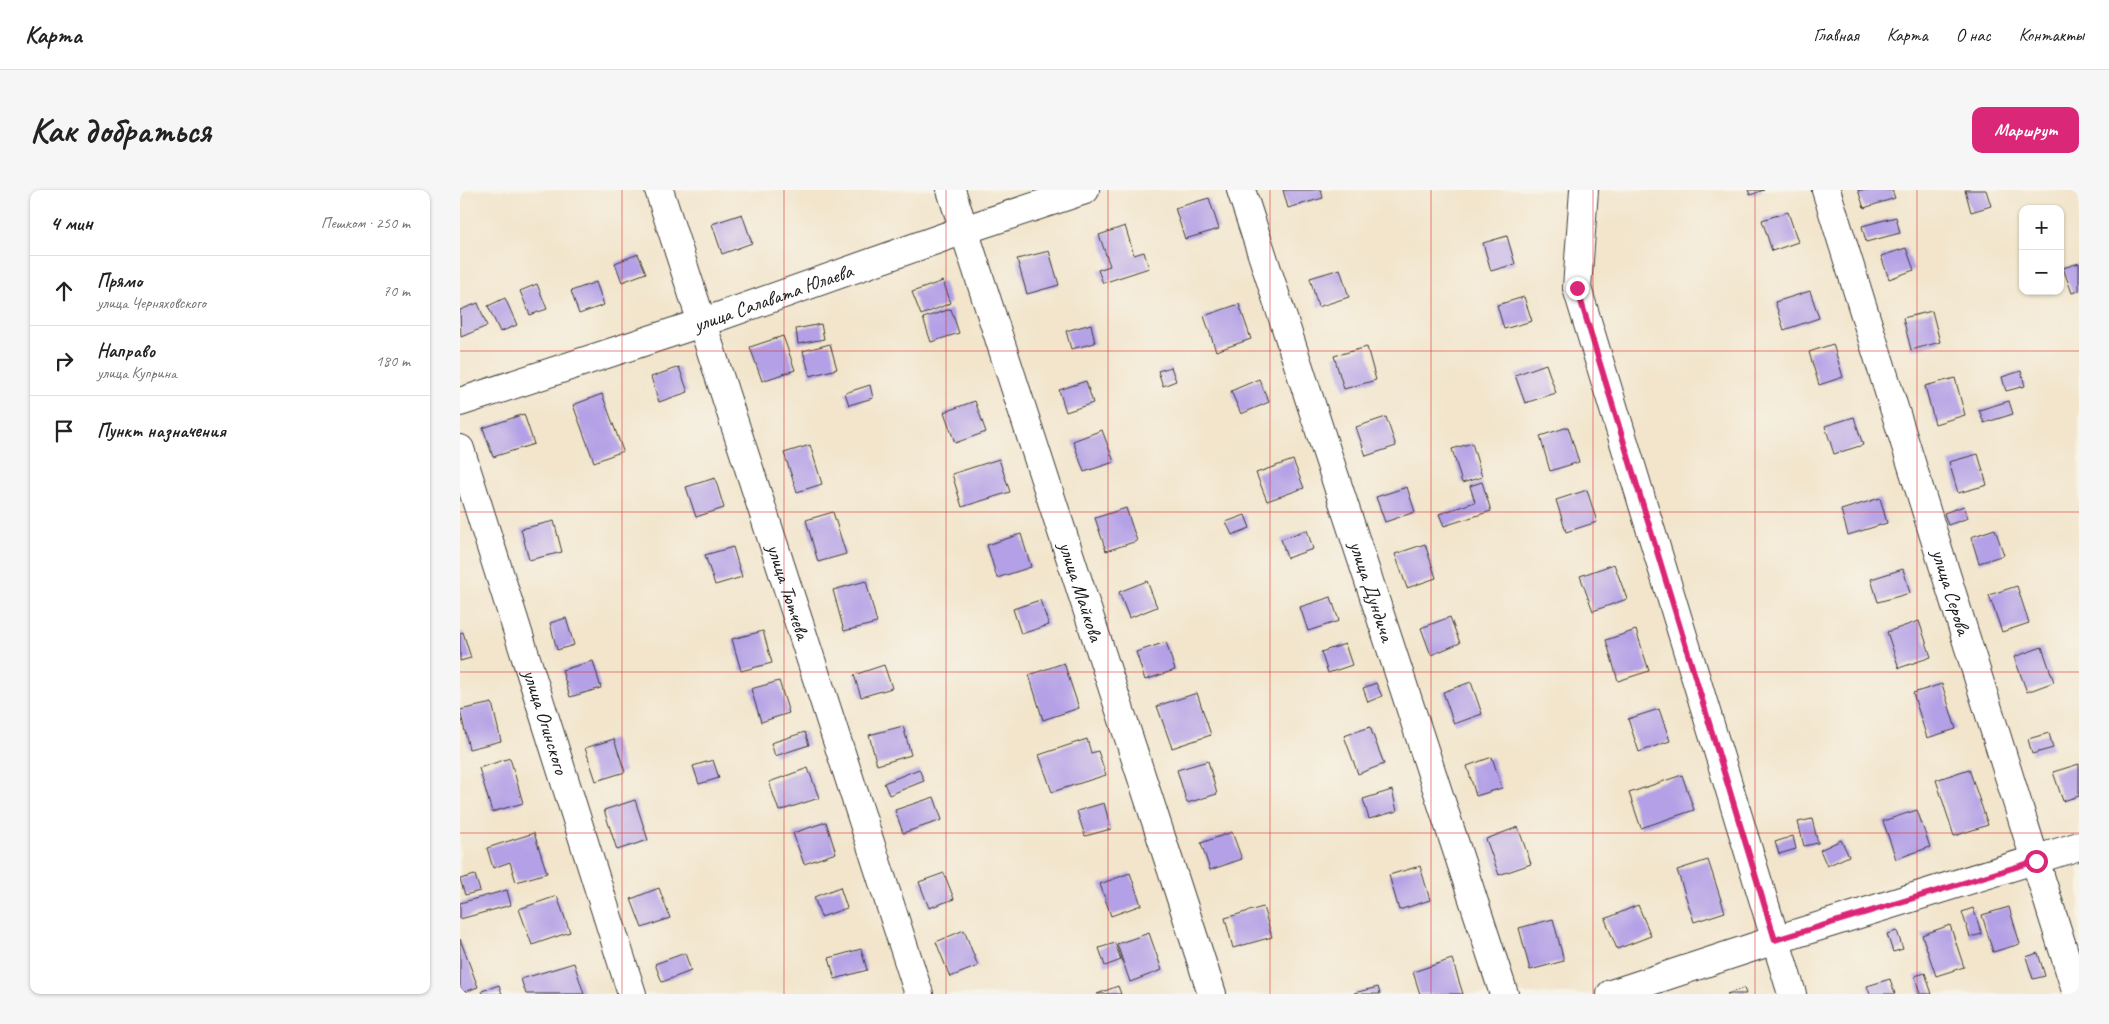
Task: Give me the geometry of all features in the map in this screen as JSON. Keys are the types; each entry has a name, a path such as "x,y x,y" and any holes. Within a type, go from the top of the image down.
{"street":[{"name":"улица Тютчева","path":"658,190 919,994"},
{"name":"улица Майкова","path":"951,190 1212,994"},
{"name":"улица Салавата Юлаева","path":"460,402 702,323 964,230 1085,190"},
{"name":"улица Дундича","path":"1241,190 1504,994"},
{"path":"1584,190 1577,288 1792,994"},
{"name":"улица Серова","path":"1826,190 2077,994"},
{"name":"улица Огинского","path":"460,450 632,994"},
{"path":"1611,994 1775,940 2036,861 2079,846"}],"building":[{"path":"1283,190 1321,190 1323,198 1288,208"},
{"path":"1748,190 1764,190 1750,195"},
{"path":"1858,190 1892,190 1895,198 1864,208"},
{"path":"1965,190 1986,190 1991,206 1971,212"},
{"path":"1209,198 1219,229 1185,239 1175,208"},
{"path":"1788,212 1798,242 1772,251 1762,220"},
{"path":"742,214 752,243 722,254 712,224"},
{"path":"1896,217 1900,233 1866,242 1862,226"},
{"path":"1125,226 1134,255 1144,252 1149,268 1103,283 1098,270 1110,266 1099,235"},
{"path":"1507,236 1515,264 1491,271 1483,243"},
{"path":"1906,248 1914,270 1889,279 1881,256"},
{"path":"1049,251 1059,285 1027,294 1017,259"},
{"path":"638,254 646,273 622,282 615,263"},
{"path":"2079,263 2079,291 2072,293 2064,268"},
{"path":"1340,269 1349,297 1318,307 1310,278"},
{"path":"943,281 951,303 921,315 912,292"},
{"path":"596,282 604,305 579,314 571,291"},
{"path":"537,284 547,309 530,315 520,291"},
{"path":"1810,291 1819,318 1784,330 1775,302"},
{"path":"1524,297 1532,321 1504,329 1497,305"},
{"path":"505,298 517,325 500,332 488,306"},
{"path":"478,303 487,326 461,337 460,310"},
{"path":"1239,304 1251,339 1216,351 1204,316"},
{"path":"951,309 959,333 931,342 923,318"},
{"path":"1932,311 1940,342 1911,350 1903,318"},
{"path":"821,324 824,339 798,344 796,329"},
{"path":"1091,324 1095,343 1071,349 1066,331"},
{"path":"783,336 795,370 762,381 750,347"},
{"path":"830,344 837,369 810,376 803,351"},
{"path":"1833,344 1843,377 1819,385 1809,352"},
{"path":"1367,347 1376,380 1344,389 1334,356"},
{"path":"1546,364 1556,393 1525,403 1515,375"},
{"path":"679,367 688,392 659,402 651,377"},
{"path":"1171,367 1176,381 1163,386 1158,371"},
{"path":"2021,371 2025,386 2006,391 2002,377"},
{"path":"1955,378 1965,415 1935,424 1925,386"},
{"path":"1259,379 1269,402 1241,414 1231,391"},
{"path":"1086,381 1093,403 1066,412 1059,390"},
{"path":"870,385 873,398 849,405 845,393"},
{"path":"602,394 623,451 594,462 573,405"},
{"path":"975,401 986,432 955,443 944,412"},
{"path":"2009,401 2013,414 1984,423 1979,410"},
{"path":"524,414 534,444 493,457 483,428"},
{"path":"1386,417 1396,446 1366,456 1356,427"},
{"path":"1854,417 1863,445 1834,454 1825,426"},
{"path":"1568,427 1579,462 1550,471 1540,436"},
{"path":"1102,430 1114,462 1084,472 1073,441"},
{"path":"1472,443 1482,477 1462,483 1452,449"},
{"path":"810,445 822,484 797,492 784,453"},
{"path":"1978,454 1987,485 1958,493 1949,462"},
{"path":"999,459 1010,492 962,507 952,474"},
{"path":"1293,460 1304,488 1267,501 1256,473"},
{"path":"715,478 724,508 696,517 686,487"},
{"path":"1482,482 1491,511 1444,526 1439,514 1475,502 1470,486"},
{"path":"1407,487 1415,512 1385,522 1376,497"},
{"path":"1587,490 1597,522 1566,532 1556,500"},
{"path":"1880,498 1887,523 1848,535 1841,510"},
{"path":"1964,506 1968,518 1948,525 1944,513"},
{"path":"1126,508 1137,541 1106,551 1095,518"},
{"path":"833,512 846,554 818,562 806,520"},
{"path":"1245,515 1250,528 1232,535 1226,522"},
{"path":"554,521 562,552 529,560 521,529"},
{"path":"1995,529 2004,555 1979,563 1971,537"},
{"path":"1307,530 1313,549 1287,558 1281,539"},
{"path":"1021,534 1031,567 997,578 987,545"},
{"path":"1425,544 1436,578 1407,588 1395,554"},
{"path":"733,547 742,577 715,585 705,555"},
{"path":"1614,564 1627,599 1593,611 1580,576"},
{"path":"1903,569 1910,593 1878,602 1871,579"},
{"path":"866,581 877,623 844,631 833,590"},
{"path":"1147,581 1157,607 1129,618 1119,592"},
{"path":"2017,586 2029,623 2002,632 1989,595"},
{"path":"1331,597 1339,621 1308,631 1300,607"},
{"path":"1040,600 1049,625 1021,634 1013,609"},
{"path":"1450,617 1460,643 1431,655 1421,628"},
{"path":"566,618 574,645 557,650 550,623"},
{"path":"1919,621 1931,657 1899,668 1887,632"},
{"path":"1636,630 1649,671 1618,681 1606,640"},
{"path":"763,631 772,663 741,671 732,639"},
{"path":"463,632 471,658 460,661 460,633"},
{"path":"1166,642 1175,670 1145,680 1136,652"},
{"path":"1345,644 1352,665 1328,673 1321,652"},
{"path":"2042,647 2054,682 2027,692 2014,657"},
{"path":"593,661 601,688 570,697 562,670"},
{"path":"1064,663 1079,708 1043,720 1029,675"},
{"path":"884,665 892,688 861,697 854,675"},
{"path":"779,681 789,713 761,722 751,689"},
{"path":"1471,682 1482,714 1454,724 1443,692"},
{"path":"1376,683 1382,696 1368,702 1363,688"},
{"path":"1942,684 1956,729 1927,738 1913,693"},
{"path":"1197,693 1211,735 1172,748 1157,706"},
{"path":"492,703 501,741 469,749 460,710"},
{"path":"1659,709 1670,741 1639,752 1628,719"},
{"path":"903,726 911,755 877,765 869,735"},
{"path":"1370,727 1384,764 1358,774 1344,736"},
{"path":"805,732 809,745 775,756 771,743"},
{"path":"2049,733 2053,748 2032,754 2028,739"},
{"path":"614,739 625,772 596,781 585,748"},
{"path":"1087,739 1091,753 1098,751 1106,775 1052,792 1039,755"},
{"path":"1492,757 1502,788 1476,796 1467,766"},
{"path":"510,758 523,803 492,812 479,768"},
{"path":"713,760 719,778 699,784 693,766"},
{"path":"1208,761 1217,794 1187,803 1177,770"},
{"path":"2079,764 2079,796 2063,801 2053,772"},
{"path":"808,768 819,798 779,811 769,782"},
{"path":"919,769 924,781 889,795 884,783"},
{"path":"1969,769 1988,825 1954,836 1936,780"},
{"path":"1682,775 1694,810 1641,828 1629,793"},
{"path":"1392,790 1397,811 1369,819 1363,799"},
{"path":"934,797 942,820 903,833 895,810"},
{"path":"635,800 648,840 617,850 604,810"},
{"path":"1104,803 1111,829 1085,836 1077,811"},
{"path":"1917,810 1930,847 1896,859 1883,821"},
{"path":"1812,819 1818,843 1804,846 1798,822"},
{"path":"826,822 836,853 804,864 793,833"},
{"path":"1518,827 1531,864 1499,875 1486,839"},
{"path":"1232,832 1242,859 1210,870 1201,843"},
{"path":"534,833 547,873 516,882 510,862 493,868 487,848"},
{"path":"1793,836 1796,849 1779,854 1775,842"},
{"path":"1841,840 1849,856 1827,866 1820,850"},
{"path":"1708,860 1725,912 1694,922 1677,870"},
{"path":"1420,866 1430,900 1399,910 1389,875"},
{"path":"944,873 954,899 929,908 919,882"},
{"path":"1130,873 1141,905 1111,916 1100,884"},
{"path":"475,875 480,891 465,895 460,879"},
{"path":"840,887 847,908 821,917 814,897"},
{"path":"659,888 670,918 642,928 631,899"},
{"path":"507,890 511,905 460,919 460,903"},
{"path":"557,896 570,932 532,945 519,909"},
{"path":"1638,905 1651,936 1617,949 1605,919"},
{"path":"1263,907 1272,937 1233,948 1225,918"},
{"path":"2009,907 2020,944 1993,952 1982,915"},
{"path":"1973,908 1982,934 1970,937 1962,912"},
{"path":"1553,919 1564,961 1530,970 1519,928"},
{"path":"1950,925 1964,967 1936,976 1922,935"},
{"path":"964,930 978,966 950,977 936,942"},
{"path":"1897,931 1903,949 1893,952 1887,934"},
{"path":"1149,933 1162,970 1130,982 1117,944"},
{"path":"460,939 478,987 462,993 460,988"},
{"path":"1115,943 1121,960 1105,966 1099,948"},
{"path":"861,949 867,970 835,979 829,958"},
{"path":"685,953 691,971 662,982 655,964"},
{"path":"2038,953 2045,976 2033,979 2026,957"},
{"path":"1452,959 1463,994 1420,994 1413,972"},
{"path":"574,963 584,994 526,994 521,979"},
{"path":"1925,973 1932,994 1920,994 1915,976"},
{"path":"1890,979 1895,994 1870,994 1867,986"},
{"path":"499,985 502,994 483,994 482,991"},
{"path":"1118,986 1121,994 1097,994"},
{"path":"1378,987 1380,994 1354,993"},
{"path":"1744,988 1746,994 1727,994"}],"route":[{"path":"1577,288 1775,940 2036,861"}]}
